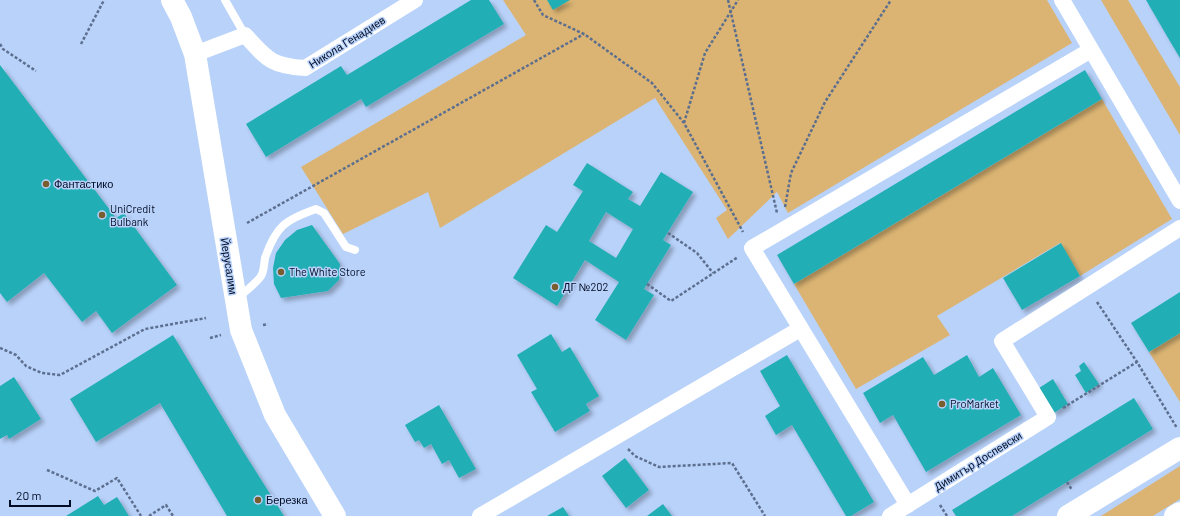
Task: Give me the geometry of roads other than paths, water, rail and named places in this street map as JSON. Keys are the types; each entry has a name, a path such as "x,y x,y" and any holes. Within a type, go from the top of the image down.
{"street":[{"name":"Йерусалим","path":"172,0 181,17 195,54 234,301 241,330 275,415 335,516"},
{"name":"Никола Генадиев","path":"245,35 267,60 286,67 305,68 415,0"},
{"path":"1062,0 1180,202"},
{"path":"195,54 245,35"},
{"path":"908,505 800,329 745,253 1091,50"},
{"name":"Димитър Доспевски","path":"890,516 1048,417 1002,341 1180,228"},
{"path":"480,516 800,329"},
{"path":"1068,516 1180,448"},
{"path":"1175,516 1180,513"}],"lane":[{"path":"225,0 245,35"},
{"path":"234,301 261,276 270,246 279,228 288,220 316,209 324,213 346,247 355,250"}],"place":[{"name":"Фантастико","path":"46,184"},
{"name":"UniCredit Bulbank","path":"102,215"},
{"name":"The White Store","path":"281,272"},
{"name":"ДГ №202","path":"555,287"},
{"name":"ProMarket","path":"942,404"},
{"name":"Березка","path":"258,500"}]}
